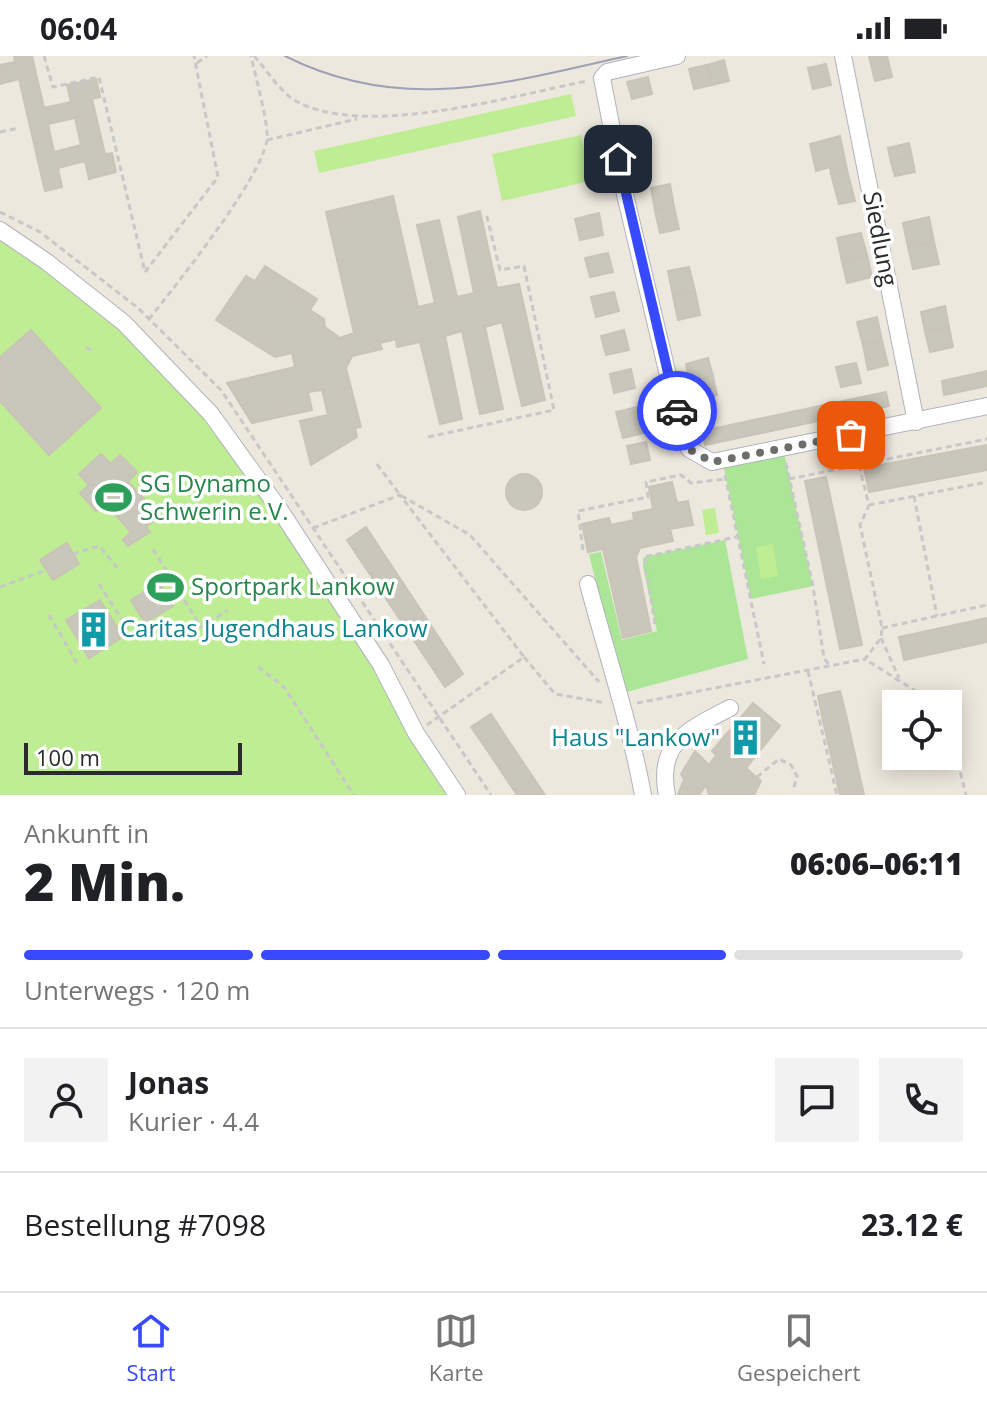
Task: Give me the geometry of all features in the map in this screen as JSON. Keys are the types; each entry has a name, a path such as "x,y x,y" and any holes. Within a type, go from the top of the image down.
{"street":[{"path":"677,56 607,72 602,78 623,186 681,430 689,449 712,462 987,406"},
{"name":"Siedlung","path":"843,56 916,422"},
{"path":"0,230 47,262 124,323 211,414 280,510 381,665 416,733 457,795"},
{"path":"588,584 620,706 630,728 643,795"},
{"path":"667,795 665,765 671,747 693,728 730,708"}],"path":[{"path":"44,56 53,87 99,77 145,272 218,177 194,56"},
{"path":"197,63 207,56"},
{"path":"253,56 295,101 361,118"},
{"path":"149,319 249,180 267,140 253,56"},
{"path":"267,140 361,118 428,112 602,78"},
{"path":"0,132 19,128"},
{"path":"428,437 554,410 524,266 500,270 486,213"},
{"path":"86,347 92,351"},
{"path":"851,435 869,505 860,525 882,628 881,638 900,681"},
{"path":"789,479 987,439"},
{"path":"783,448 813,586 824,658 831,666"},
{"path":"722,459 764,664"},
{"path":"377,464 555,694 620,706 865,659 881,638"},
{"path":"583,550 578,511 648,497 646,482 681,475 691,483 726,479"},
{"path":"869,505 987,482"},
{"path":"313,528 400,495"},
{"path":"400,495 470,535 600,683"},
{"path":"914,496 937,616"},
{"path":"655,624 644,557 736,537"},
{"path":"73,554 99,546 120,571"},
{"path":"153,549 201,627 228,610"},
{"path":"0,587 46,570"},
{"path":"99,584 128,629"},
{"path":"882,628 987,605"},
{"path":"49,615 77,663"},
{"path":"416,733 524,657"},
{"path":"865,659 914,690"},
{"path":"258,667 284,687 354,795"},
{"path":"808,671 837,795"},
{"path":"757,777 779,759 791,765 797,776 794,787"},
{"path":"960,770 966,795"}],"green space":[{"path":"571,94 576,116 319,173 314,151"},
{"path":"581,135 590,181 502,201 492,154"},
{"name":"Sportpark Lankow","path":"0,230 47,262 211,414 457,795 0,795"},
{"path":"783,448 813,586 751,599 722,459"},
{"path":"715,508 719,533 706,535 702,510"},
{"path":"725,540 748,659 623,693 589,554 601,552 622,640 657,631 643,567 644,557"},
{"path":"773,544 778,576 761,579 756,547"}],"building":[{"path":"14,56 32,56 44,108 71,102 67,85 96,79 100,97 92,99 105,154 112,153 116,172 89,179 85,161 58,168 62,187 45,191 19,79 0,84 0,65 15,62","holes":["75,118 81,145 54,152 48,124"]},
{"path":"869,56 887,56 892,77 875,81"},
{"path":"724,60 729,81 712,85 707,65"},
{"path":"826,64 831,85 813,89 808,68"},
{"path":"707,65 712,85 694,89 689,69"},
{"path":"648,77 652,94 632,99 627,82"},
{"path":"840,136 847,170 831,174 830,167 816,171 810,144"},
{"path":"909,143 912,157 891,162 888,148"},
{"path":"912,157 915,172 895,176 891,162"},
{"path":"847,170 855,201 839,204 831,174"},
{"path":"670,184 674,207 655,211 651,188"},
{"path":"393,196 418,307 435,303 417,225 439,220 457,297 474,293 458,217 480,211 497,288 519,284 545,400 522,406 502,322 485,327 503,409 480,414 462,331 445,336 462,419 440,424 420,342 397,347 396,339 380,343 382,349 352,356 346,368 361,427 355,428 357,437 311,465 300,421 328,415 322,390 308,392 312,410 252,423 227,383 295,367 292,353 275,357 216,320 246,276 255,281 265,266 317,299 310,310 324,319 325,327 340,338 354,333 326,212"},
{"path":"674,207 679,229 660,233 655,211"},
{"path":"599,213 603,235 580,240 575,219"},
{"path":"929,217 934,242 908,247 903,223"},
{"path":"861,233 867,255 842,261 837,238"},
{"path":"934,242 939,264 913,269 908,247"},
{"path":"608,253 613,272 590,277 585,258"},
{"path":"867,255 872,277 847,283 842,261"},
{"path":"689,267 695,291 673,296 668,271"},
{"path":"695,291 700,315 678,320 673,296"},
{"path":"614,292 619,311 596,317 591,297"},
{"path":"945,306 949,327 925,332 921,312"},
{"path":"877,317 882,341 863,345 857,322"},
{"path":"949,327 953,347 930,352 925,332"},
{"path":"31,330 101,408 49,455 0,401 0,357"},
{"path":"624,330 629,350 606,355 601,336"},
{"path":"882,341 888,365 868,370 863,345"},
{"path":"708,358 713,376 690,382 686,364"},
{"path":"856,363 861,383 841,387 836,367"},
{"path":"631,369 635,388 614,393 610,374"},
{"path":"987,371 987,386 944,395 942,381"},
{"path":"713,376 717,395 694,401 690,382"},
{"path":"886,392 889,406 705,445 702,431"},
{"path":"638,407 644,433 623,438 616,412"},
{"path":"646,442 650,460 631,464 627,446"},
{"path":"987,445 987,470 869,492 864,468"},
{"name":"SG Dynamo Schwerin e.V.","path":"101,454 111,464 120,455 137,472 128,482 160,515 146,527 150,532 128,546 123,540 131,532 105,503 96,511 80,493 89,485 79,474"},
{"path":"524,474 536,480 542,492 536,504 524,510 512,504 506,492 512,480"},
{"path":"826,477 862,645 840,649 805,481"},
{"path":"672,482 677,503 688,501 693,525 670,529 673,541 640,548 636,557 651,631 623,638 603,549 588,552 582,524 609,518 611,525 634,520 633,513 653,509 649,487"},
{"path":"366,527 463,674 445,687 347,540"},
{"path":"67,543 79,564 53,580 40,560"},
{"path":"159,583 173,606 145,623 131,600"},
{"name":"Caritas Jugendhaus Lankow","path":"100,600 123,637 89,658 66,620"},
{"path":"987,618 987,642 904,660 899,637"},
{"path":"840,691 864,795 840,795 818,696"},
{"name":"Haus \"Lankow\"","path":"753,703 780,726 746,768 761,781 754,795 709,795 706,785 699,795 678,795 684,779 681,774 695,751 709,765 716,755 712,751"},
{"path":"491,714 545,795 517,795 471,727"}],"tram line":[{"path":"285,56 329,74 371,85 413,89 496,83 627,56"}],"way so far":[{"path":"677,411 689,449 712,462 851,435"}],"place":[{"name":"SG Dynamo Schwerin e.V.","path":"114,498"},
{"name":"Sportpark Lankow","path":"165,587"},
{"name":"Caritas Jugendhaus Lankow","path":"94,629"},
{"name":"Haus \"Lankow\"","path":"746,738"}],"route":[{"path":"618,159 677,411"}]}
